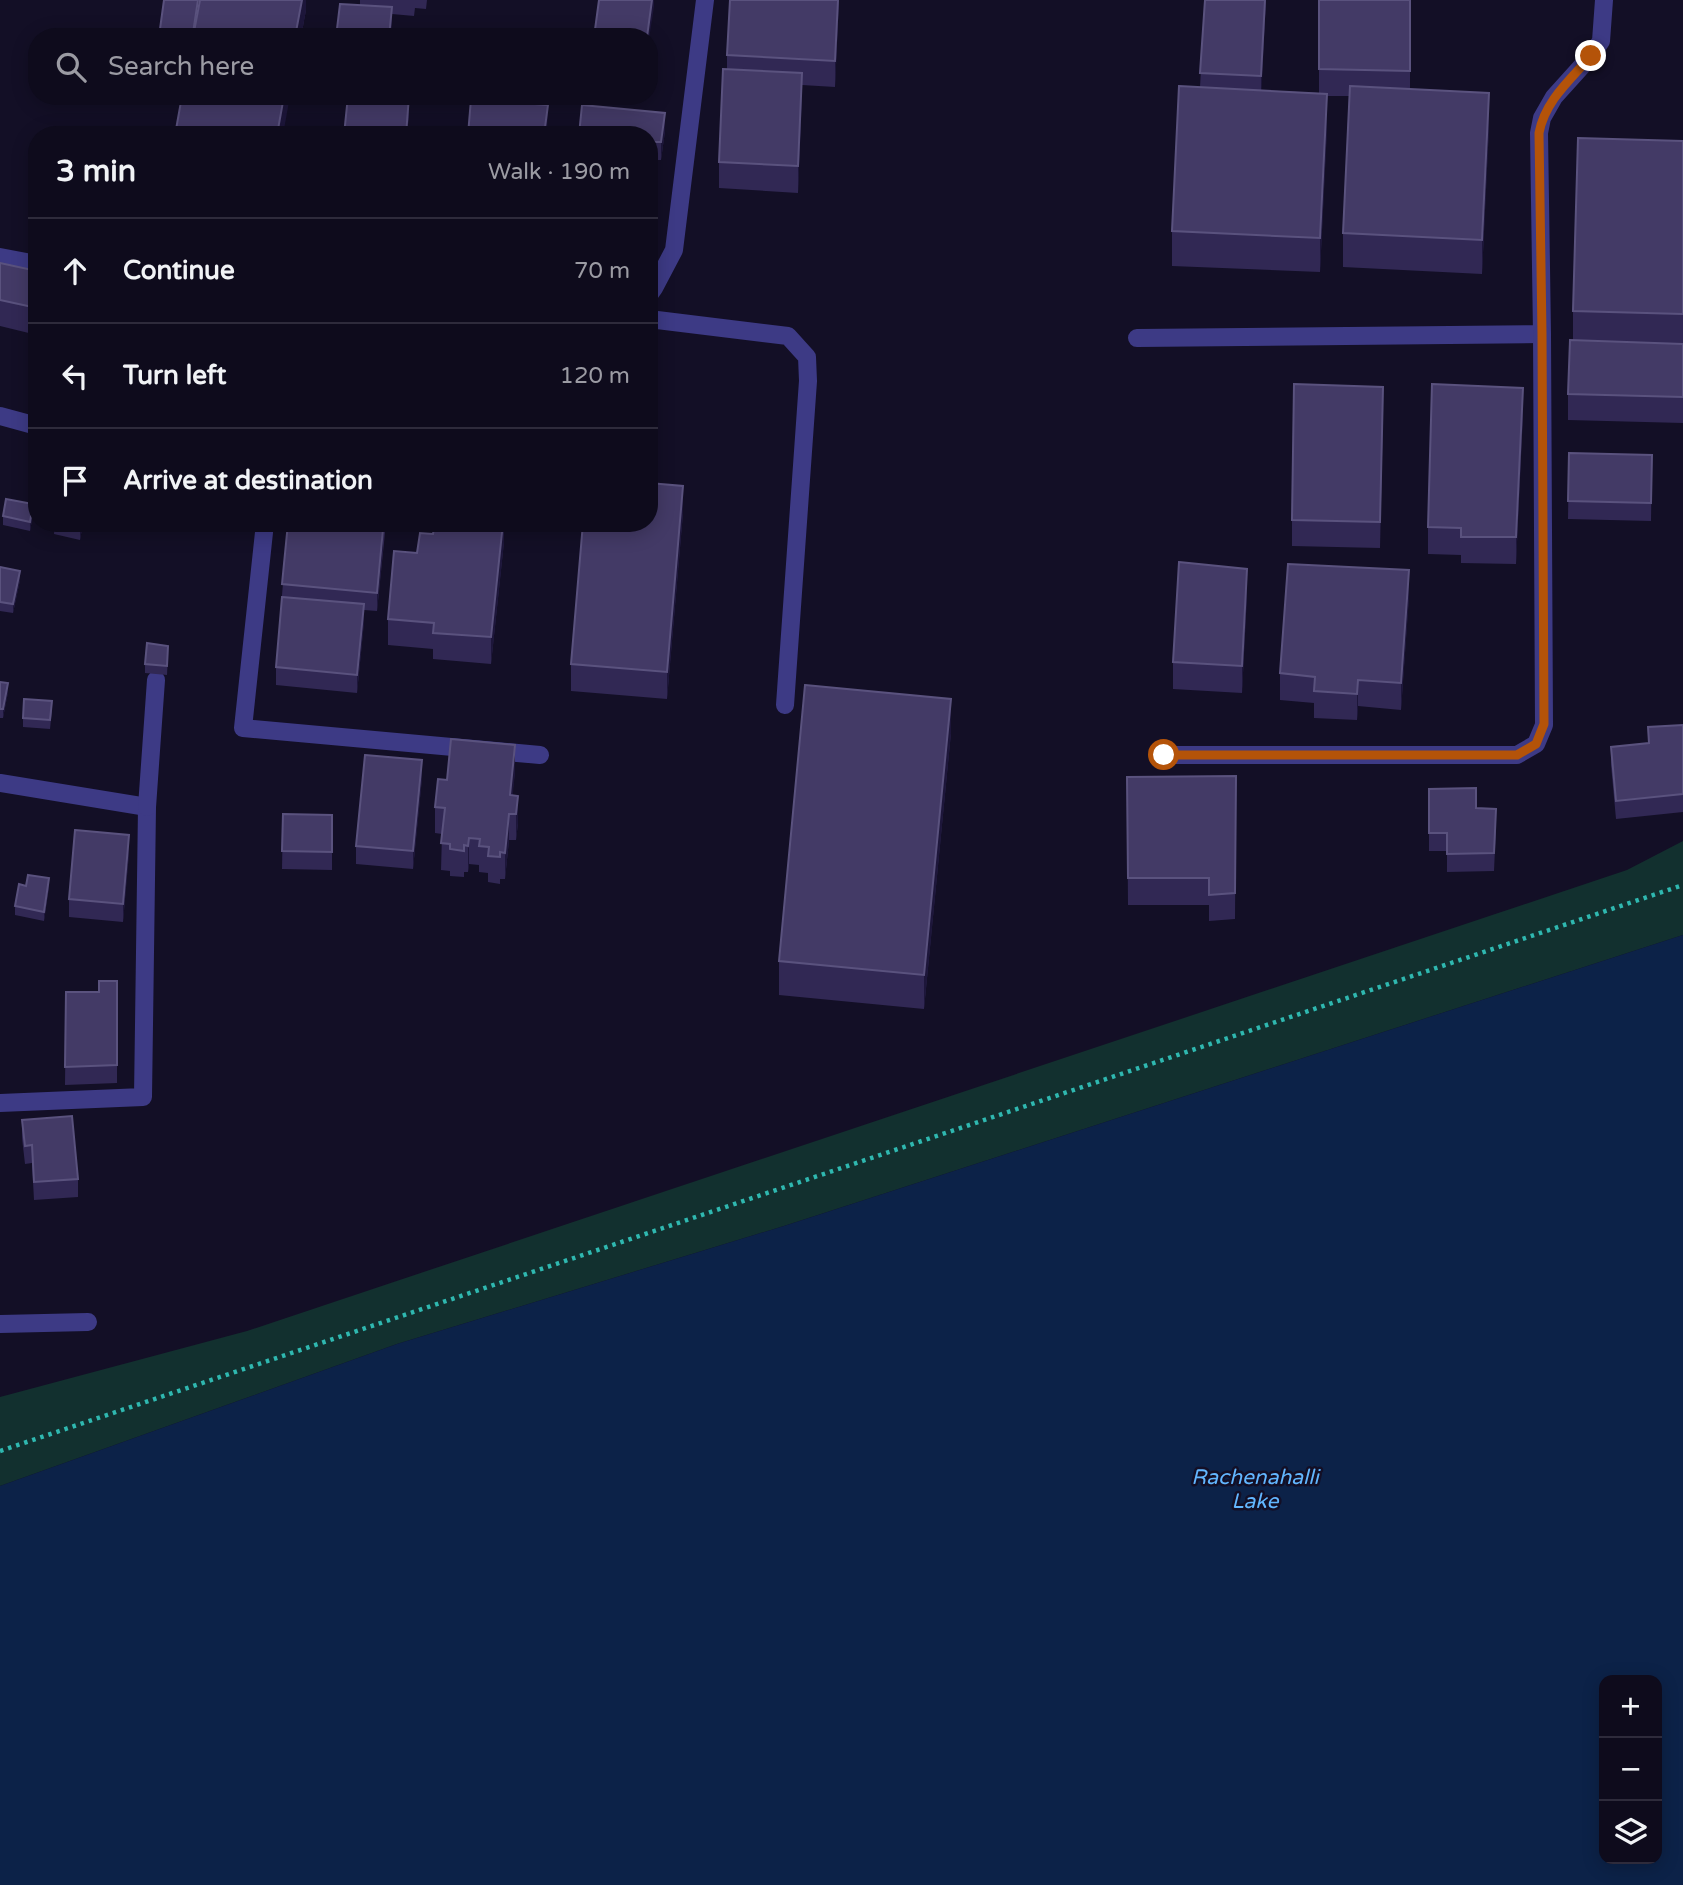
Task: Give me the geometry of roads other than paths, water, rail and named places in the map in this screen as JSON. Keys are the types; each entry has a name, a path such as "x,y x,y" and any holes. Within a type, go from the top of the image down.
{"street":[{"path":"658,280 674,250 705,0"},
{"path":"1164,755 1517,755 1536,744 1544,724 1539,144 1542,118 1554,97 1601,41 1604,0"},
{"path":"0,257 28,262"},
{"path":"658,320 788,337 807,356 808,382 785,705"},
{"path":"1137,338 1542,334"},
{"path":"0,416 28,424"},
{"path":"264,532 243,728 540,755"},
{"path":"0,1103 143,1097 147,807 156,680"},
{"path":"0,783 147,807"},
{"path":"0,1324 88,1322"}],"water":[{"name":"Rachenahalli Lake","path":"1683,935 1683,1885 0,1885 0,1486 397,1344 784,1226"}]}
